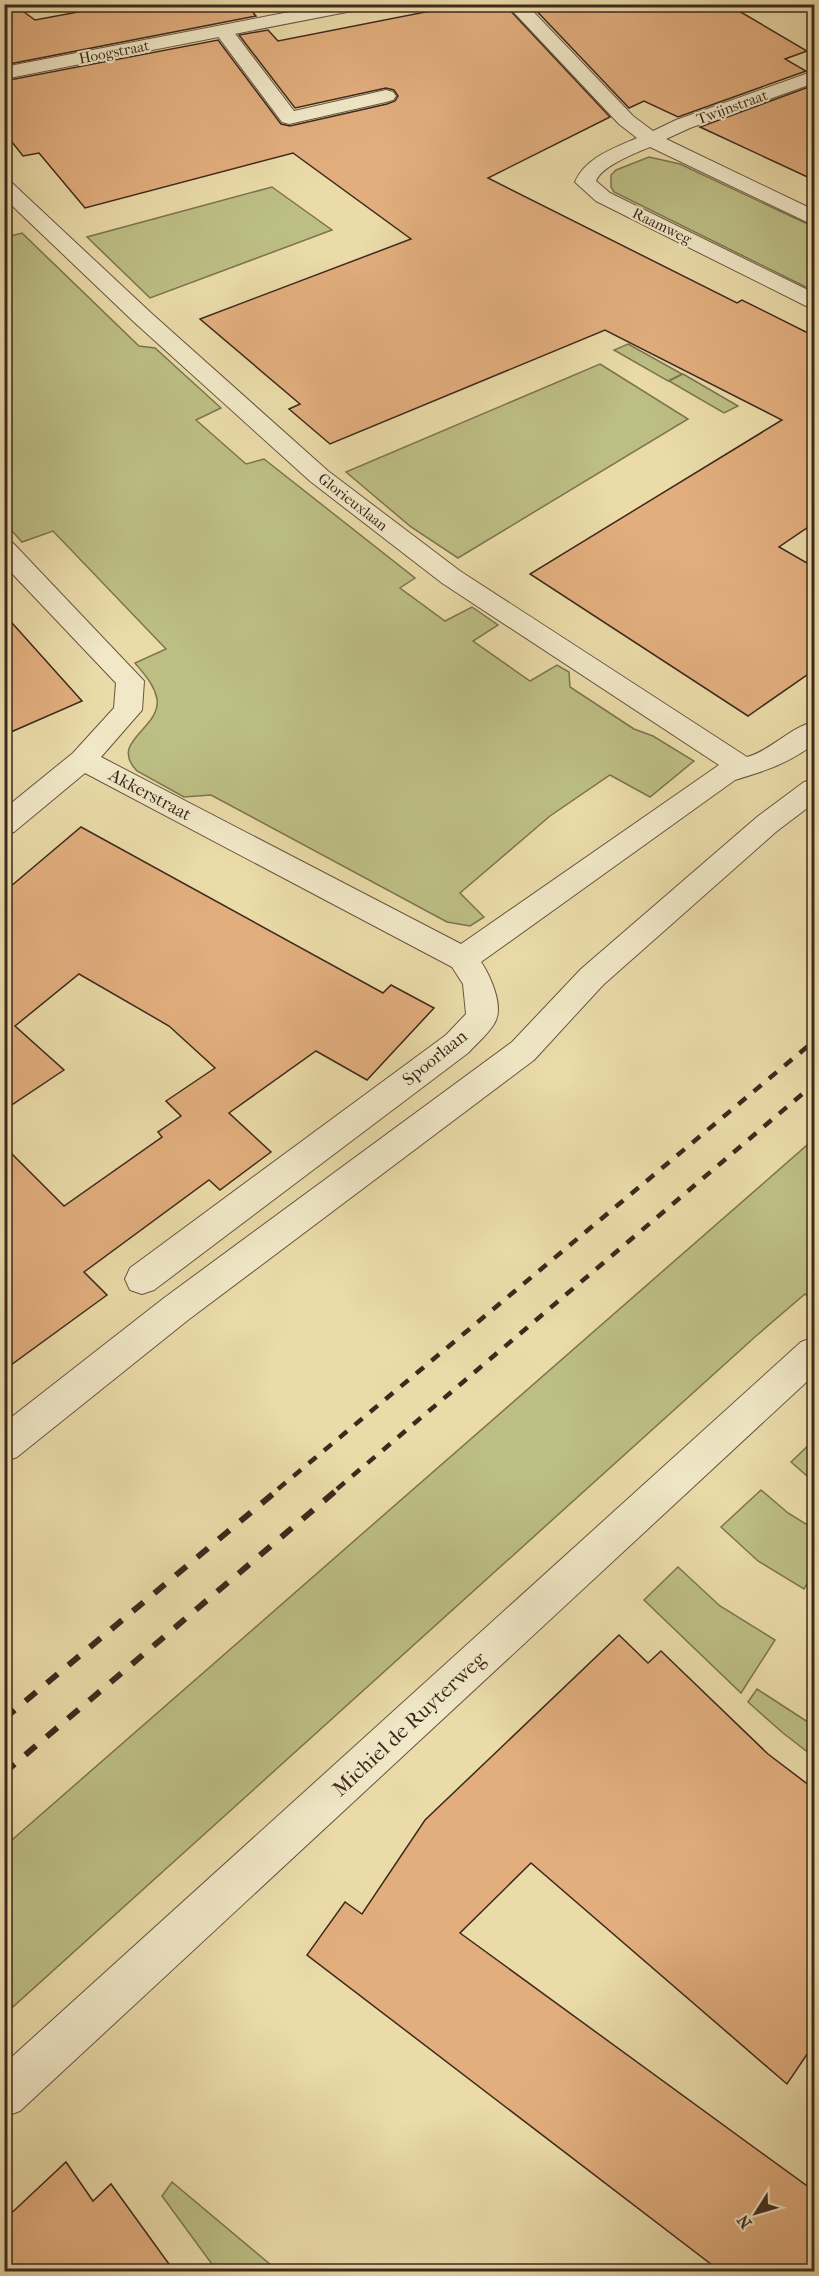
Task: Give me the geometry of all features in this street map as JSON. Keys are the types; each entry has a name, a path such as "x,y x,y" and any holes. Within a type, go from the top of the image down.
{"street":[{"name":"Hoogstraat","path":"4,73 362,4"},
{"path":"515,4 626,120 651,139 814,218"},
{"path":"223,31 289,118 386,96"},
{"name":"Twijnstraat","path":"651,139 683,124 814,77"},
{"name":"Raamweg","path":"651,139 616,155 589,172 585,182 603,197 814,301"},
{"name":"Glorieuxlaan","path":"4,186 142,317 319,476 451,577 742,767"},
{"name":"Akkerstraat","path":"4,549 130,681 128,710 83,760 463,959"},
{"path":"463,959 725,773 764,762 783,753 814,731"},
{"path":"4,825 83,760"},
{"path":"4,1445 176,1309 523,1051 592,977 767,824 814,789"},
{"name":"Spoorlaan","path":"142,1279 232,1209 457,1044 482,1017 478,982 463,959"},
{"name":"Michiel de Ruyterweg","path":"4,2095 814,1353"}],"green space":[{"path":"649,157 680,164 814,227 814,291 614,192 611,187 611,175 616,170"},
{"path":"272,187 332,230 150,298 87,237"},
{"path":"22,233 139,346 155,348 221,408 196,420 246,464 264,459 415,578 400,588 445,621 472,607 498,625 473,641 530,681 557,665 569,672 570,687 634,729 653,736 694,761 650,797 610,775 550,816 460,893 484,917 470,926 447,922 211,795 184,797 137,771 130,761 128,751 151,719 156,709 157,699 151,684 135,663 166,649 53,531 22,542 5,523 5,235 7,237"},
{"path":"628,344 682,374 668,381 614,350"},
{"path":"600,364 688,419 458,558 411,527 346,472"},
{"path":"683,374 738,406 724,413 669,381"},
{"path":"814,1139 814,1302 805,1294 756,1336 5,2014 5,1846"},
{"path":"814,1440 814,1482 791,1462"},
{"path":"761,1490 788,1513 814,1529 814,1572 804,1589 758,1561 721,1527"},
{"path":"678,1567 720,1606 775,1640 741,1693 644,1600"},
{"path":"757,1689 814,1726 814,1757 748,1702"},
{"path":"172,2182 278,2271 217,2271 162,2196"}],"building":[{"path":"4,4 13,4 35,20 121,4 246,4 256,16 4,65"},
{"path":"466,4 504,4 610,117 488,178 737,303 742,300 814,336 814,523 779,547 814,567 814,670 748,716 530,574 782,420 605,330 330,444 289,409 300,404 200,319 411,239 293,153 85,208 39,153 23,156 4,132 4,81 218,40 281,124 290,126 387,104 395,101 398,96 394,90 386,88 295,108 239,35 268,30 278,41"},
{"path":"530,4 727,4 807,51 785,59 806,71 678,117 644,101 629,108"},
{"path":"814,85 814,180 700,127"},
{"path":"4,614 82,701 4,735"},
{"path":"81,827 383,993 391,985 434,1008 367,1080 316,1051 229,1113 271,1152 220,1190 209,1180 84,1272 107,1295 4,1370 4,1146 64,1206 162,1137 158,1132 181,1116 166,1101 215,1068 169,1026 79,974 15,1026 64,1070 4,1110 4,892"},
{"path":"619,1635 648,1663 661,1651 768,1754 814,1789 814,2044 787,2084 531,1863 460,1933 814,2191 814,2271 720,2271 307,1955 345,1902 362,1914 425,1820"},
{"path":"66,2162 93,2201 111,2184 174,2271 4,2271 4,2220"}],"railway":[{"path":"278,1489 814,1041"},
{"path":"337,1489 814,1084"},
{"path":"4,1719 280,1488"},
{"path":"4,1773 339,1488"}]}
